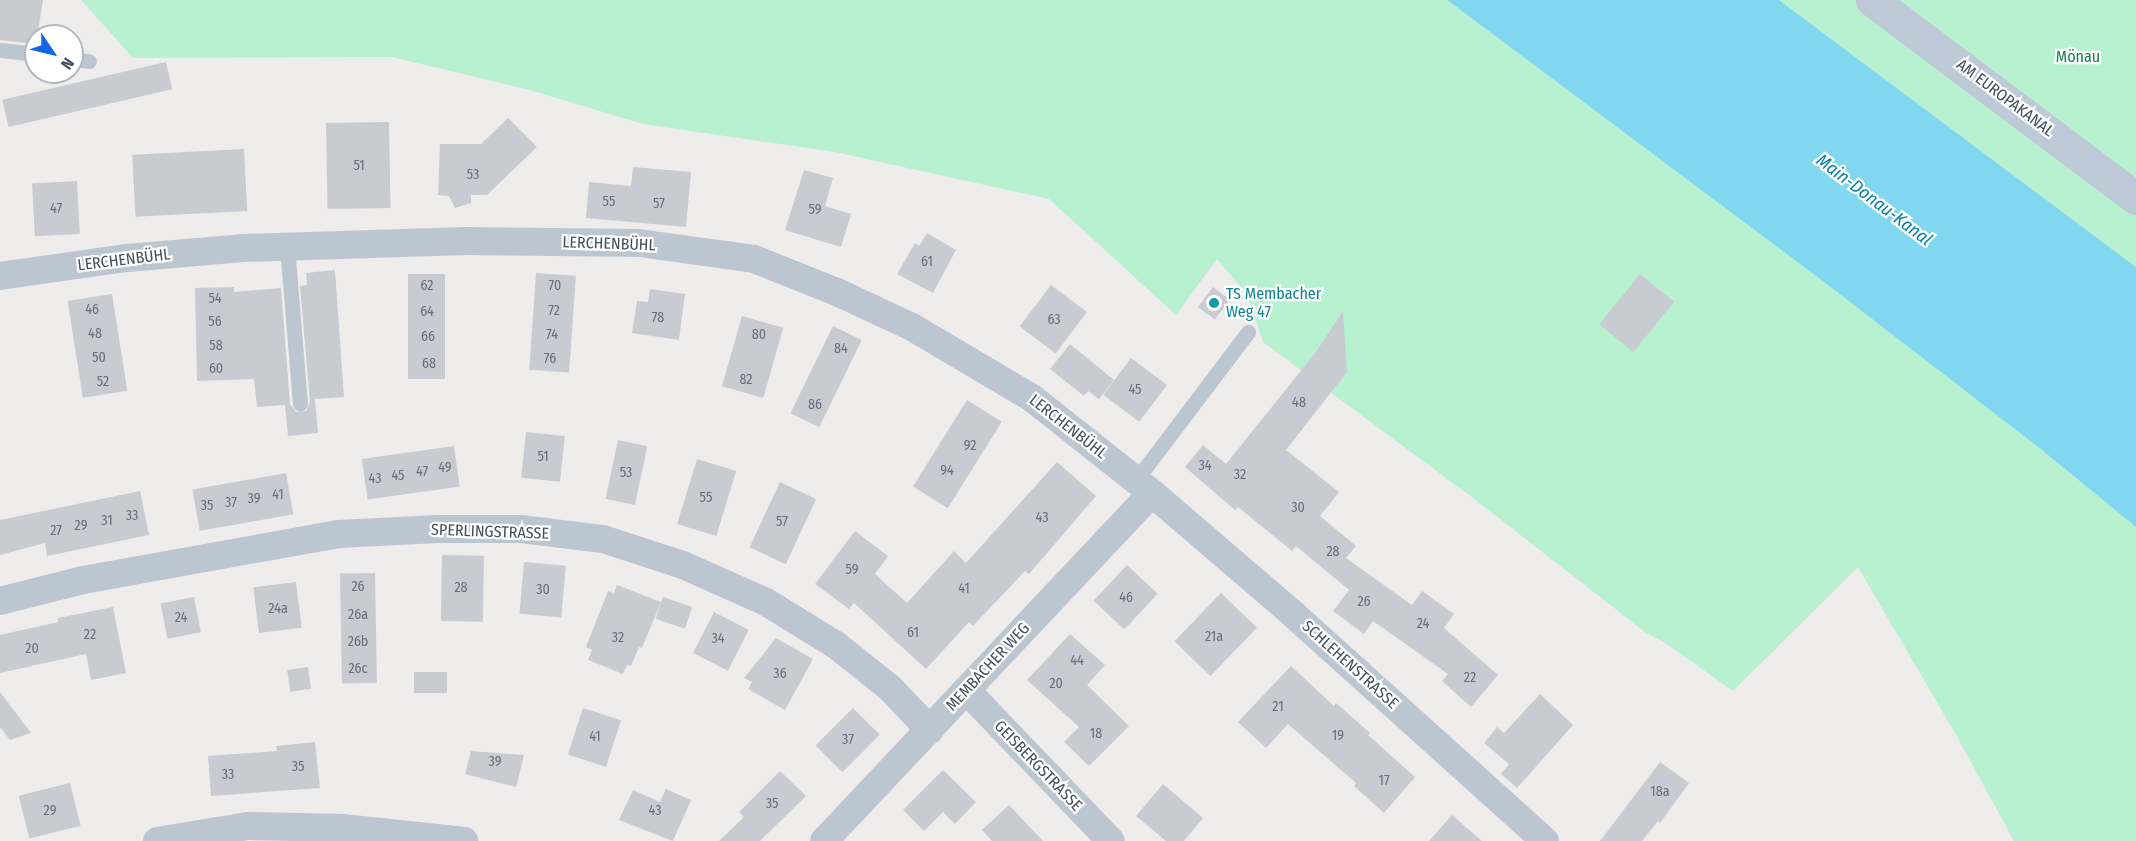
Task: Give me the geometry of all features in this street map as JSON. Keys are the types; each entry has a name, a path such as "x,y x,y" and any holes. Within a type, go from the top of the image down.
{"main road":[{"name":"AM EUROPAKANAL","path":"1872,0 2136,198"}],"street":[{"name":"LERCHENBÜHL","path":"0,276 128,258 287,246 466,241 639,243 754,259 837,292 912,327 1032,398 1144,486"},
{"name":"MEMBACHER WEG","path":"824,841 966,690 1144,486"},
{"name":"SCHLEHENSTRASSE","path":"1144,486 1293,614 1545,841"},
{"name":"SPERLINGSTRASSE","path":"0,601 83,580 338,534 438,529 521,530 603,539 683,565 766,602 837,645 890,688 930,729"},
{"name":"GEISBERGSTRASSE","path":"966,690 1111,841"},
{"path":"157,841 248,826 343,828 464,841"}],"lane":[{"path":"0,50 24,53"},
{"path":"84,60 89,61"},
{"path":"287,246 300,403"},
{"path":"1144,486 1248,332"}],"green space":[{"path":"81,0 1447,0 1824,282 2037,446 2136,527 2136,841 2014,841 1955,733 1858,567 1733,691 1664,642 1645,632 1477,501 1263,342 1247,294 1217,259 1176,315 1049,199 835,152 643,124 530,90 392,57 133,58"},
{"name":"Mönau","path":"1779,0 2136,0 2136,267"}],"water":[{"name":"Main-Donau-Kanal","path":"1447,0 1779,0 2136,267 2136,527 2037,446 1824,282"}],"building":[{"path":"0,0 43,0 39,24 24,24 24,43 0,40"},
{"path":"166,62 172,89 9,127 2,100 71,84 84,84 84,81"},
{"path":"508,118 537,147 487,195 471,195 471,203 455,208 449,196 438,195 440,144 481,144"},
{"path":"389,122 391,208 328,209 326,123"},
{"path":"244,149 247,211 135,217 132,155"},
{"path":"633,167 691,172 686,227 586,218 589,182 631,186"},
{"path":"804,170 833,178 825,206 851,214 841,247 785,230"},
{"path":"77,181 80,234 35,236 32,183"},
{"path":"927,233 956,250 933,293 897,274 915,243 919,246"},
{"path":"335,270 344,397 315,399 318,433 288,436 285,405 257,407 254,379 197,381 195,288 234,287 234,292 281,288 290,404 296,412 306,411 310,402 300,286 307,285 306,273"},
{"path":"536,273 576,276 569,373 529,370"},
{"path":"408,274 445,274 445,379 408,379"},
{"path":"1640,274 1674,302 1633,352 1599,325"},
{"path":"1051,285 1087,312 1056,354 1020,327"},
{"name":"TS Membacher Weg 47","path":"1213,287 1230,300 1215,320 1198,307"},
{"path":"650,289 685,294 679,340 632,333 637,301 648,302"},
{"path":"112,294 127,391 83,398 68,301"},
{"path":"1343,311 1347,372 1286,450 1339,492 1320,516 1356,546 1346,558 1412,605 1422,591 1454,614 1444,628 1498,675 1471,707 1442,681 1448,674 1373,621 1364,634 1333,611 1349,590 1296,546 1292,551 1238,507 1235,510 1185,467 1203,445 1226,464 1316,352"},
{"path":"742,316 783,328 763,398 722,386"},
{"path":"833,326 862,340 819,427 790,413"},
{"path":"1070,344 1114,380 1099,399 1088,391 1084,396 1050,369"},
{"path":"1131,358 1167,385 1139,422 1103,395"},
{"path":"967,400 1002,422 948,508 913,487"},
{"path":"526,432 565,436 560,482 521,478"},
{"path":"618,440 647,446 635,505 606,499"},
{"path":"454,446 460,487 368,500 362,459"},
{"path":"697,459 736,471 716,536 677,524"},
{"path":"1057,462 1096,496 1029,574 1025,571 973,626 969,622 926,669 854,603 849,609 815,584 855,531 888,556 875,574 907,603 954,551 966,563"},
{"path":"286,473 293,514 200,531 192,489"},
{"path":"780,482 816,499 786,564 750,547"},
{"path":"140,491 149,535 47,556 45,543 0,555 0,520"},
{"path":"442,555 484,556 483,622 441,621"},
{"path":"524,562 566,566 561,617 519,614"},
{"path":"1127,565 1158,594 1124,629 1094,601"},
{"path":"375,573 377,683 342,684 340,574"},
{"path":"296,582 302,628 259,633 253,587"},
{"path":"617,585 661,602 642,648 639,647 631,666 627,665 623,674 588,660 592,650 586,647 608,591 614,593"},
{"path":"1221,593 1257,628 1210,676 1174,641"},
{"path":"194,597 201,632 167,639 161,603"},
{"path":"663,597 692,607 685,629 656,619"},
{"path":"113,607 126,673 91,680 86,654 0,673 0,635 58,622 58,618"},
{"path":"714,612 749,630 728,671 693,653"},
{"path":"1070,634 1105,665 1087,685 1129,726 1089,766 1064,742 1079,727 1027,680"},
{"path":"776,638 813,659 785,710 748,689 752,682 744,678"},
{"path":"1291,666 1334,706 1336,703 1370,733 1368,735 1415,777 1384,813 1354,786 1356,783 1288,724 1266,748 1238,722"},
{"path":"308,667 311,689 290,692 287,670"},
{"path":"414,672 447,672 447,693 414,693"},
{"path":"0,692 31,733 10,740 0,727"},
{"path":"1540,694 1573,725 1517,788 1501,774 1509,764 1484,743 1497,727 1504,733"},
{"path":"583,708 621,720 606,767 568,755"},
{"path":"853,708 880,735 842,772 816,745"},
{"path":"315,742 320,788 211,796 208,756 277,751 276,746"},
{"path":"471,751 524,755 516,787 465,774"},
{"path":"1660,762 1689,783 1660,823 1658,821 1642,841 1600,841"},
{"path":"943,770 976,802 955,824 943,812 924,831 903,810"},
{"path":"780,771 806,796 760,841 719,841 744,817 739,812"},
{"path":"70,783 81,826 29,839 19,796"},
{"path":"1163,784 1203,818 1184,841 1166,841 1136,816"},
{"path":"666,789 691,800 673,841 619,820 633,790 660,802"},
{"path":"1009,805 1043,841 992,841 982,830"},
{"path":"1452,815 1482,841 1429,841"}],"place":[{"name":"TS Membacher Weg 47","path":"1214,303"}]}
